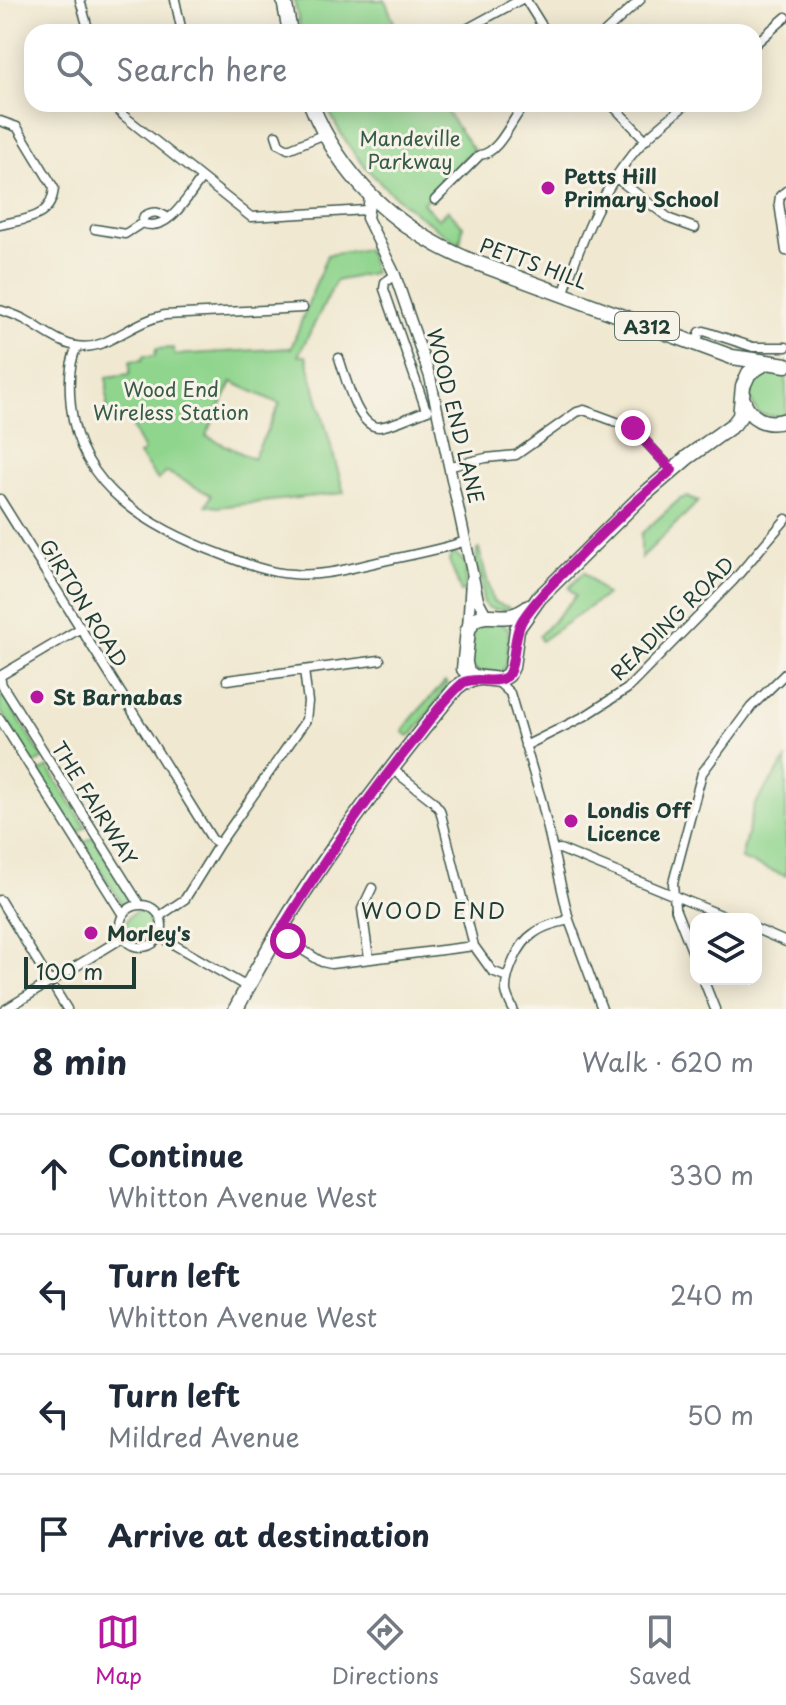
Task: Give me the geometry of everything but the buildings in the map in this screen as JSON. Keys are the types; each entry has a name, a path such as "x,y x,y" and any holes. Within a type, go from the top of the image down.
{"main road":[{"path":"284,0 288,24"},
{"name":"A312","path":"315,112 368,203"},
{"name":"PETTS HILL","path":"368,203 440,247 563,295 732,357 778,362"},
{"path":"468,630 473,620 515,617 539,598 605,531 672,470 730,427 740,416 742,391 741,367 732,357"},
{"path":"778,362 749,373 742,391 746,407 754,417 780,423"},
{"path":"730,427 745,422 780,423"},
{"path":"515,633 539,598"},
{"path":"236,1009 328,857 456,688 470,679 504,678 512,667 514,625 498,617"},
{"name":"WOOD END LANE","path":"456,688 465,657 468,630"},
{"path":"465,657 467,672 479,678"}],"street":[{"path":"80,0 87,24"},
{"path":"175,0 180,24"},
{"path":"476,24 523,0 540,24"},
{"path":"614,24 640,0"},
{"path":"762,38 786,17"},
{"path":"122,112 251,217 368,203"},
{"path":"435,200 480,155 488,154 495,147 519,112"},
{"path":"619,112 646,140"},
{"path":"563,295 594,215 615,177 646,140 677,112"},
{"path":"0,121 17,127 54,188 51,204 45,212 0,225"},
{"path":"276,135 279,144 288,149 325,134"},
{"path":"615,177 670,219 695,228"},
{"path":"95,229 125,234 142,223 148,226 162,224 202,178"},
{"path":"786,191 780,196 779,203 786,251"},
{"name":"WOOD END LANE","path":"368,203 369,222 395,275 430,377 431,409 451,466 480,604 485,613 498,617"},
{"path":"0,310 25,319 55,339 77,347 99,344 146,320 165,315 303,308"},
{"name":"PETTS HILL","path":"696,343 700,332 704,331 753,347 786,347"},
{"path":"77,347 69,391 78,443 91,468 139,514 177,537 256,567 305,575 343,571 466,541"},
{"path":"339,358 360,417 370,425 380,427 431,409"},
{"path":"451,466 516,455 584,410 633,428 672,470"},
{"name":"GIRTON ROAD","path":"0,499 212,839 219,844"},
{"name":"READING ROAD","path":"525,746 585,716 627,689 733,581 786,519"},
{"name":"WOOD END LANE","path":"468,630 471,570"},
{"path":"1,682 81,628"},
{"path":"227,680 380,660"},
{"path":"511,697 512,667"},
{"path":"160,916 185,899 219,844 306,720 308,702 304,670"},
{"path":"690,946 675,908 673,883 705,767 751,707 786,673"},
{"path":"495,679 505,686 511,697 569,920 602,1009"},
{"name":"THE FAIRWAY","path":"1,682 140,905"},
{"name":"THE FAIRWAY","path":"0,719 123,915"},
{"path":"392,769 440,810 474,946 492,971 507,977"},
{"path":"553,850 560,849 717,913"},
{"path":"369,959 362,909 372,888"},
{"path":"0,900 50,982"},
{"path":"140,905 150,907 160,916 162,929 153,944 143,947 129,943 121,925 123,915 140,905"},
{"path":"513,1009 507,995 507,977 524,941 551,924 569,920"},
{"path":"762,932 786,942"},
{"path":"278,935 322,962 331,964 474,946"},
{"path":"159,936 247,987"},
{"path":"6,1009 124,937"},
{"path":"705,985 715,1009"},
{"path":"56,991 67,1009"}],"green space":[{"path":"294,0 385,0 395,24 299,24"},
{"name":"Mandeville Parkway","path":"330,112 447,112 473,149 423,203 438,219 448,210 463,226 460,244 419,216 382,184 350,148"},
{"name":"Wood End Wireless Station","path":"367,249 374,273 336,281 298,356 306,356 344,493 217,507 206,505 211,495 167,472 158,480 139,455 144,451 126,414 107,423 107,377 130,374 130,361 155,356 156,349 173,348 174,355 291,348 327,255","holes":["232,382 280,404 253,459 206,436"]},
{"path":"780,368 786,371 786,414 779,417 759,414 750,397 750,387 761,370"},
{"path":"687,497 699,501 641,558 641,534 680,499"},
{"path":"479,549 493,602 509,610 496,610 484,603 476,568"},
{"path":"453,552 466,563 465,591 461,592 449,560"},
{"path":"584,572 606,595 541,641 539,636 576,596 569,588"},
{"path":"481,622 501,623 509,629 507,664 501,673 479,672 472,667 473,631"},
{"path":"445,682 448,685 414,733 409,736 403,732 415,715"},
{"path":"4,696 43,758 34,764 0,710 0,699"},
{"path":"786,760 786,876 741,859 754,806"},
{"path":"48,767 86,827 76,833 38,773"},
{"path":"93,837 131,898 122,904 83,843"},
{"path":"141,911 152,915 156,926 152,937 141,941 130,937 126,926 130,915"}],"place":[{"name":"Petts Hill Primary School","path":"548,188"},
{"name":"St Barnabas","path":"37,697"},
{"name":"Londis Off Licence","path":"571,821"},
{"name":"Morley's","path":"91,933"}],"district":[{"name":"WOOD END","path":"434,909"}],"route":[{"path":"288,941 278,935 328,857 456,688 470,679 500,680 508,675 512,667 515,633 533,605 593,542 672,470 633,428"}]}
